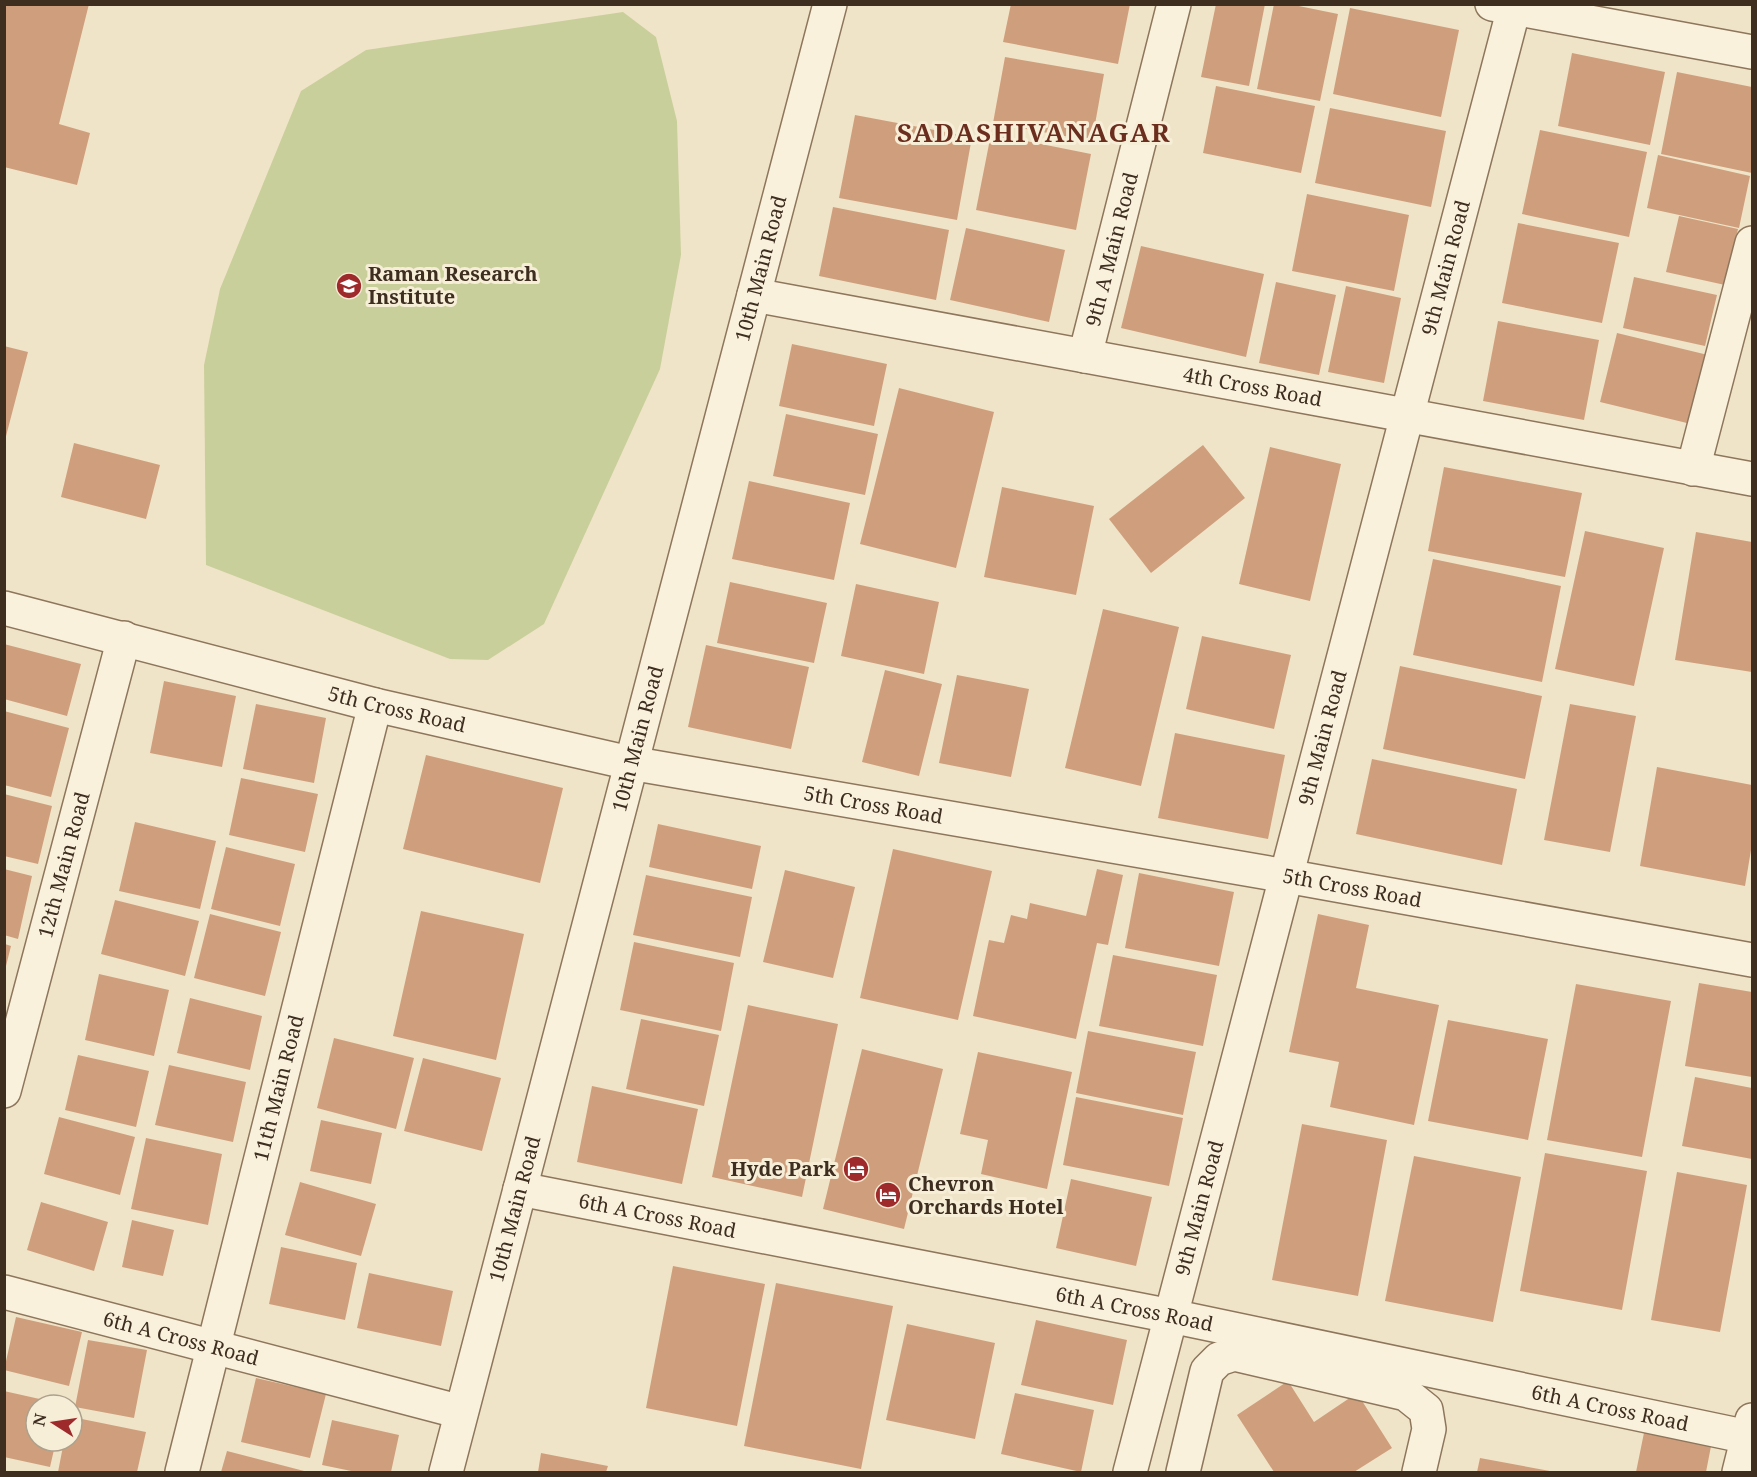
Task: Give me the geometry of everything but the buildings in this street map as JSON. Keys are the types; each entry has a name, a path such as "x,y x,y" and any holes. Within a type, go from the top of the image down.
{"street":[{"name":"10th Main Road","path":"446,1473 830,4"},
{"name":"9th A Main Road","path":"1085,356 1174,4"},
{"path":"1507,6 1752,52"},
{"name":"9th Main Road","path":"1130,1473 1407,416 1507,6"},
{"path":"1693,469 1752,243"},
{"name":"4th Cross Road","path":"754,295 1752,479"},
{"name":"5th Cross Road","path":"4,608 375,705 630,763 1286,876 1752,960"},
{"name":"12th Main Road","path":"4,1091 124,638"},
{"name":"11th Main Road","path":"182,1473 375,705"},
{"name":"6th A Cross Road","path":"520,1189 1750,1428"},
{"name":"6th A Cross Road","path":"4,1292 461,1412"},
{"path":"1183,1473 1206,1371 1220,1359 1234,1354 1406,1395 1426,1410 1429,1429 1419,1473"},
{"path":"1155,1378 1203,1389"},
{"path":"1739,1473 1750,1428"}],"green space":[{"path":"623,12 656,37 677,121 681,255 660,369 544,624 488,660 450,659 206,565 204,365 220,289 301,91 366,50"}],"place":[{"name":"Raman Research Institute","path":"349,286"},
{"name":"Hyde Park","path":"856,1169"},
{"name":"Chevron Orchards Hotel","path":"888,1195"}],"district":[{"name":"SADASHIVANAGAR","path":"1034,133"}]}
